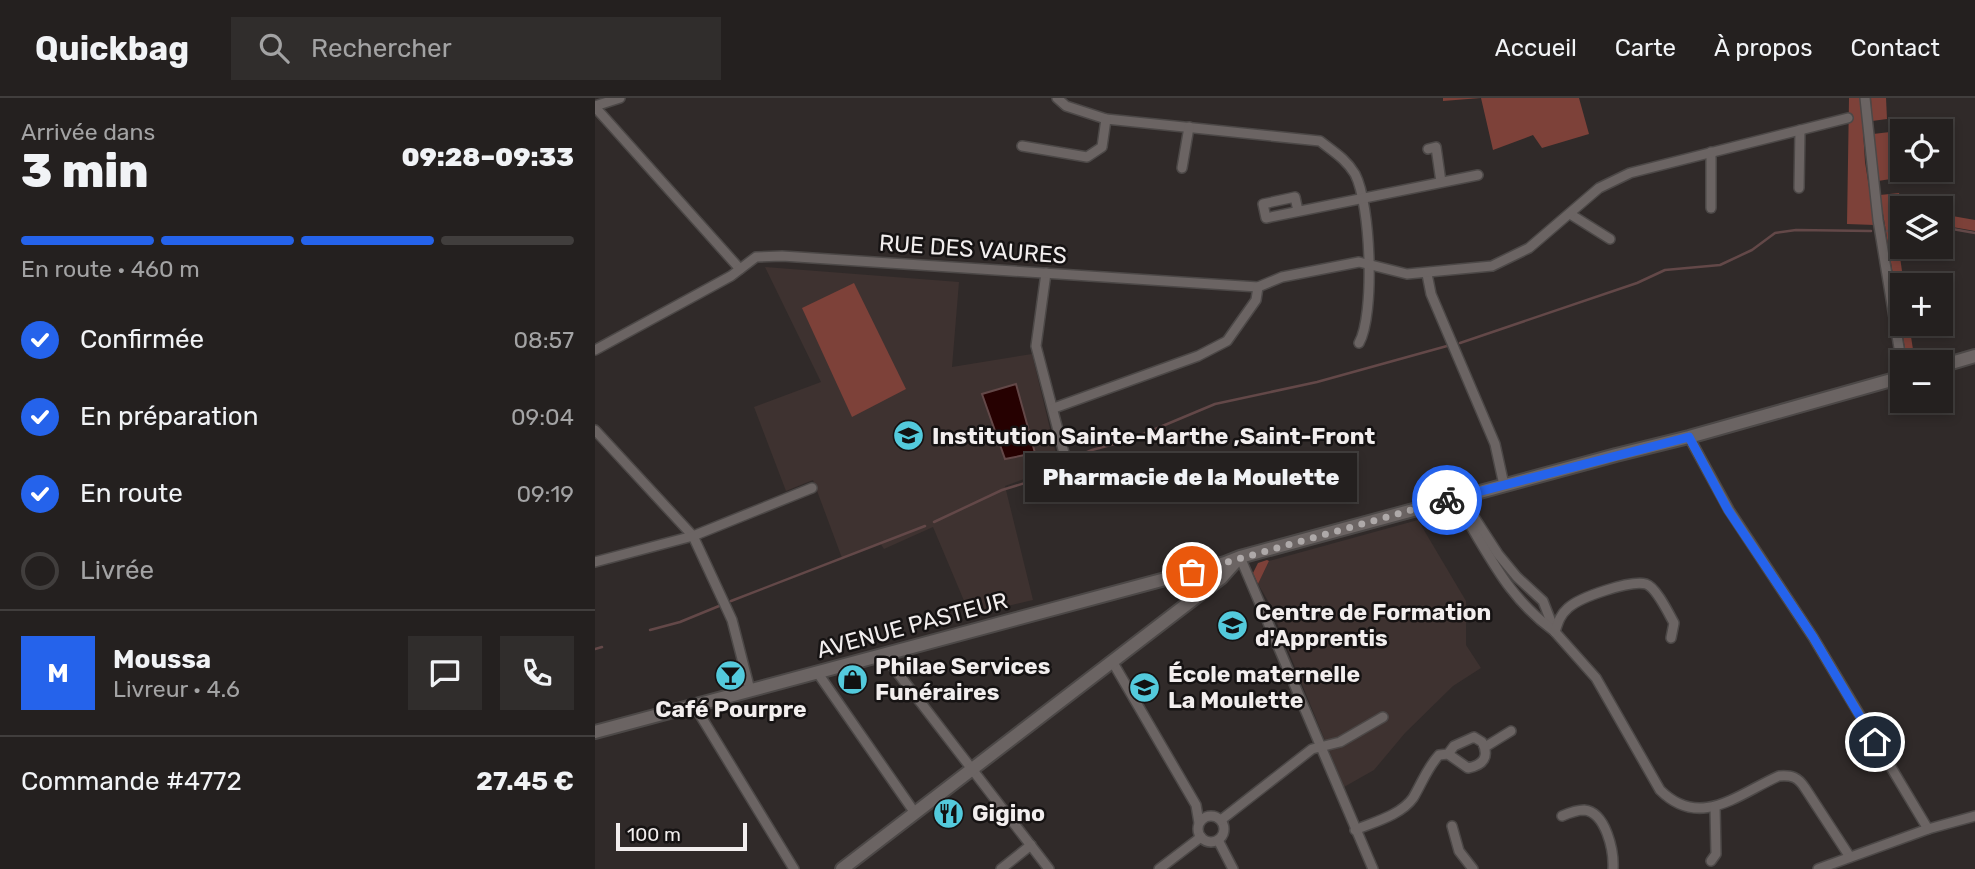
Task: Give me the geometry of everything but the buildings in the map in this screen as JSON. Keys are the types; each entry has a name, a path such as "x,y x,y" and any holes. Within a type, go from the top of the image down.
{"main road":[{"path":"1953,362 1975,356"},
{"name":"AVENUE PASTEUR","path":"595,732 1890,380"},
{"path":"842,869 1221,578 1240,557"}],"street":[{"path":"620,98 595,106 740,269"},
{"path":"1057,98 1066,106 1106,119 1320,141 1346,160 1357,178 1371,258 1365,332 1359,344"},
{"path":"1865,98 1878,219 1899,350"},
{"name":"RUE DES VAURES","path":"595,350 731,276 756,257 782,256 1258,287 1282,277 1354,262 1407,274 1492,266 1515,256 1570,214 1584,199 1630,173 1848,118"},
{"path":"1022,146 1087,157 1102,147 1106,119"},
{"path":"1182,168 1189,127"},
{"path":"1799,188 1800,130"},
{"path":"1428,149 1436,147 1441,182"},
{"path":"1711,152 1711,208"},
{"path":"1298,211 1478,175"},
{"path":"1570,214 1610,239"},
{"path":"1046,273 1036,346 1065,457"},
{"path":"1427,274 1431,294 1495,444 1504,485"},
{"path":"1054,408 1198,356 1227,341 1256,300 1258,287"},
{"path":"595,430 693,536 732,620 750,690"},
{"path":"1689,437 1728,510 1813,637 1928,829"},
{"path":"595,562 693,536 812,488"},
{"path":"1461,496 1469,523 1513,593 1531,614 1555,632 1596,678 1660,790 1673,803 1685,807 1715,807 1779,776 1790,775 1799,779 1850,857"},
{"path":"1467,511 1517,577 1543,601 1555,632"},
{"path":"1240,557 1373,869"},
{"path":"1555,632 1560,617 1570,606 1613,588 1635,583 1647,584 1653,589 1674,623 1671,638"},
{"path":"884,654 1049,869"},
{"path":"1112,661 1196,805 1201,837 1211,842 1218,840 1224,828 1221,820"},
{"path":"817,672 915,813"},
{"path":"694,705 794,869"},
{"path":"1221,820 1312,749 1340,742 1383,717"},
{"path":"1485,747 1511,731"},
{"path":"1355,830 1395,813 1412,800 1429,767 1439,755 1448,754 1468,768 1478,766 1486,755 1482,742 1474,737 1454,746 1448,754"},
{"path":"1711,861 1716,854 1715,807"},
{"path":"1562,816 1586,810 1598,816 1612,853 1613,869"},
{"path":"1199,824 1209,816 1221,820"},
{"path":"1818,869 1928,829 1975,816"},
{"path":"1452,826 1459,851 1473,869"},
{"path":"1159,869 1201,837"},
{"path":"1218,840 1233,869"},
{"path":"1001,869 1031,845"}],"shaded area":[{"path":"1443,98 1481,98 1443,101"},
{"path":"1481,98 1579,98 1589,134 1542,148 1533,135 1493,150"},
{"path":"1849,98 1861,98 1865,162 1875,225 1847,224"},
{"path":"1871,98 1886,98 1887,119 1872,121"},
{"path":"1890,132 1890,179 1878,181 1873,134"},
{"path":"1899,193 1900,196 1890,196 1890,257 1880,195"},
{"path":"1953,216 1975,220 1975,231 1953,227"},
{"path":"1890,259 1900,259 1902,273 1893,273"},
{"name":"Institution Sainte-Marthe ,Saint-Front","path":"765,267 959,282 952,367 1032,354 1059,466 1005,486 1033,600 970,615 933,527 884,549 880,543 842,558 813,480 786,491 754,407 821,382"},
{"path":"854,283 906,389 852,417 802,308"},
{"path":"1903,336 1911,336 1913,350 1905,350"},
{"path":"1016,384 1035,453 1005,459 982,394"},
{"path":"1418,520 1466,601 1466,645 1481,668 1453,686 1405,733 1374,770 1344,787 1268,601 1258,584 1269,561"},
{"path":"1269,561 1258,584 1253,573 1258,563"}],"waterway":[{"path":"1953,229 1975,233"},
{"path":"1460,343 1637,283 1665,270 1720,265 1752,250 1775,233 1796,230 1871,231"},
{"path":"1071,465 1080,455 1129,440 1215,404 1317,382 1447,346"},
{"path":"934,522 1002,490 1061,472"},
{"path":"731,601 925,526"},
{"path":"650,630 680,622 719,606"},
{"path":"595,649 602,647"}],"way so far":[{"path":"1192,572 1447,500"}],"place":[{"name":"Institution Sainte-Marthe ,Saint-Front","path":"909,436"},
{"name":"Pharmacie de la Moulette","path":"1192,572"},
{"name":"Centre de Formation d'Apprentis","path":"1232,625"},
{"name":"Café Pourpre","path":"731,675"},
{"name":"Philae Services Funéraires","path":"852,679"},
{"name":"École maternelle La Moulette","path":"1145,687"},
{"name":"Gigino","path":"949,813"}],"route":[{"path":"1447,500 1689,437 1728,510 1813,637 1875,742"}]}
